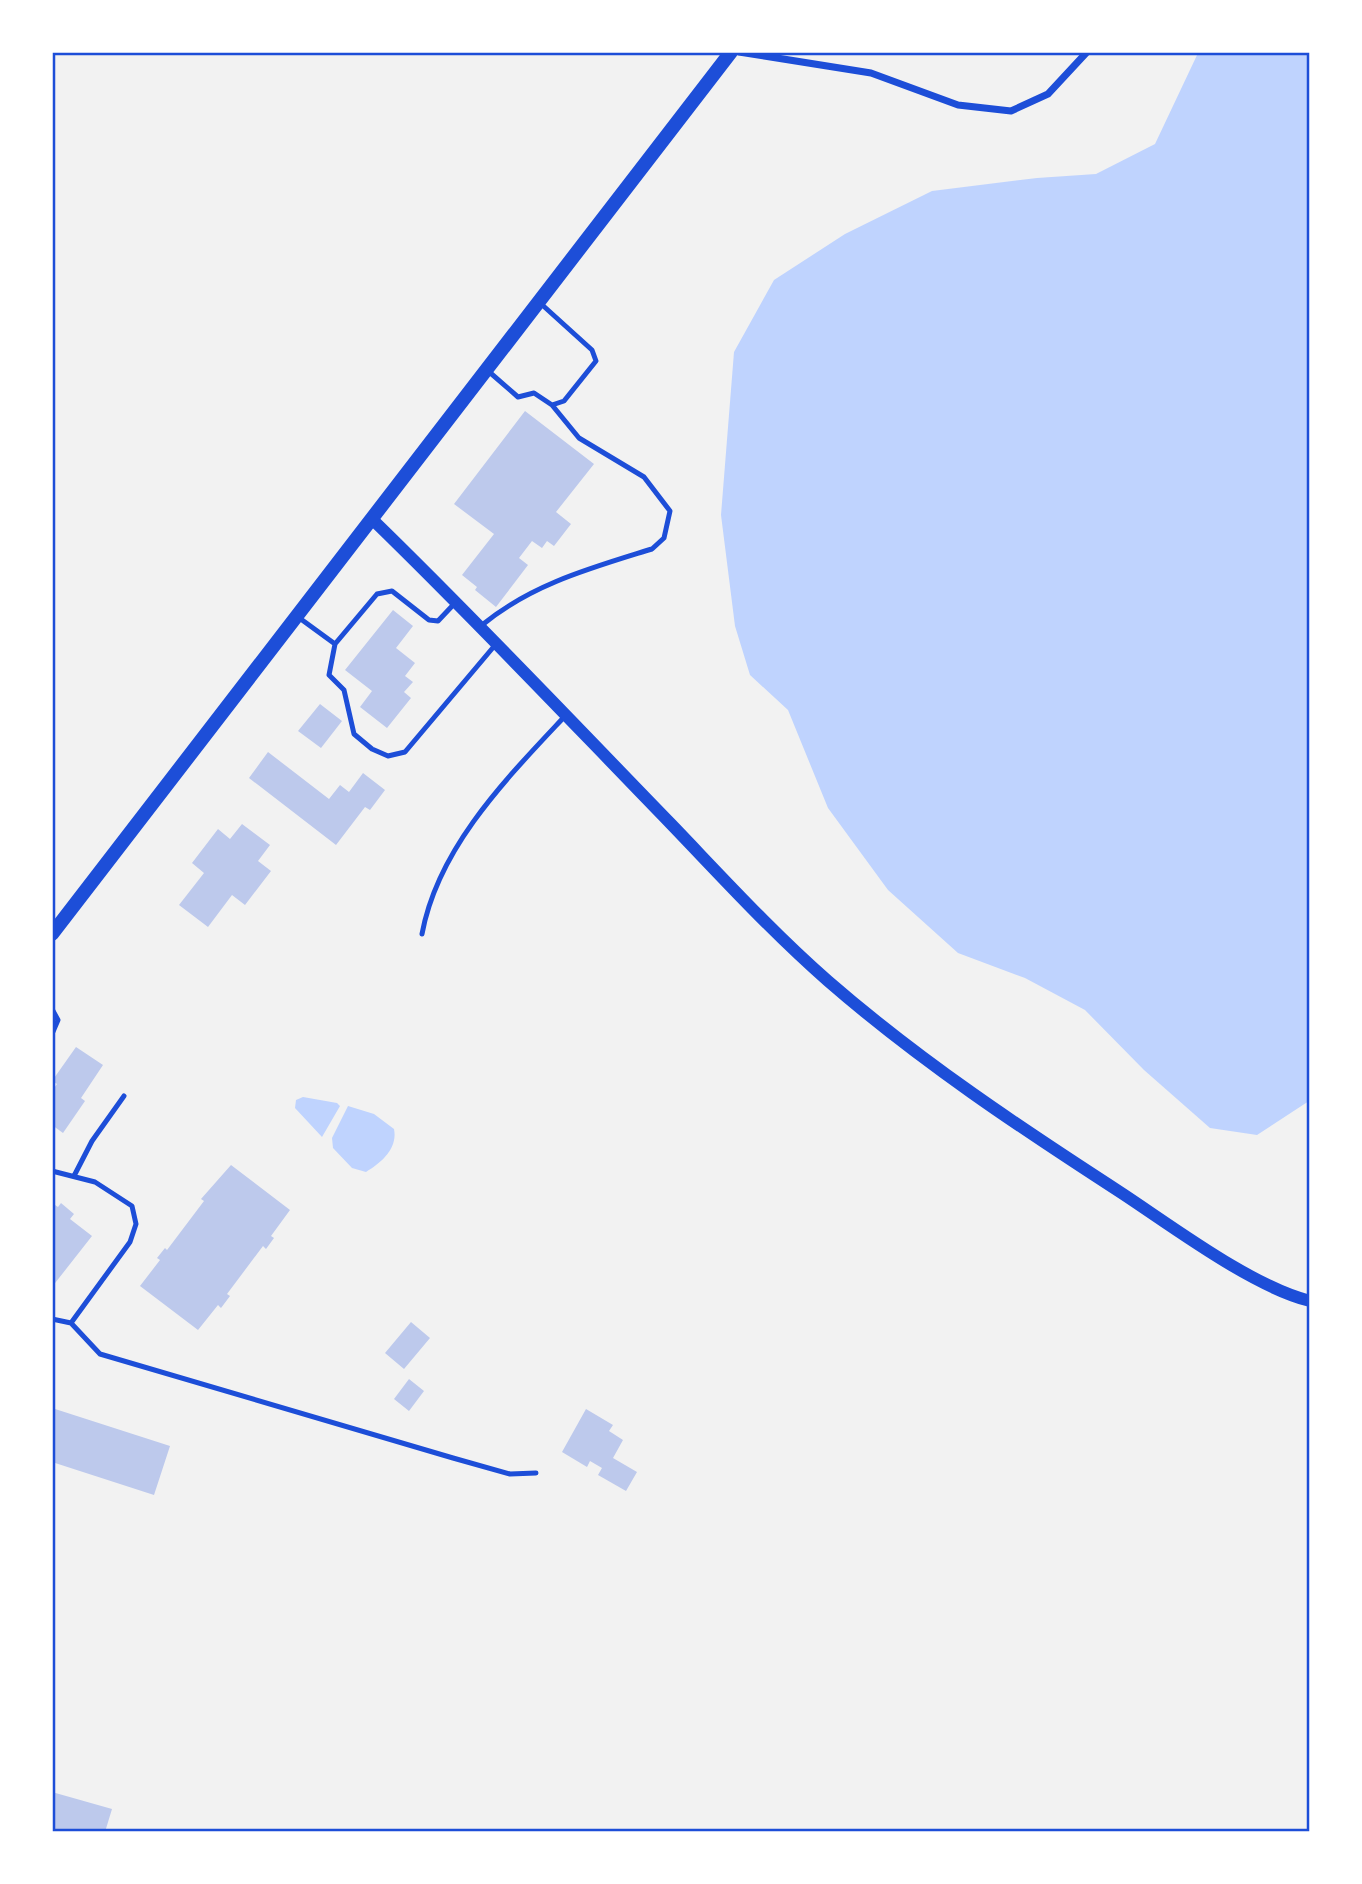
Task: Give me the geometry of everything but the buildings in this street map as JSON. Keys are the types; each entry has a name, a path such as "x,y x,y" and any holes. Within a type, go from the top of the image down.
{"main road":[{"path":"52,934 731,52"}],"street":[{"path":"739,52 871,73 958,105 1011,111 1048,94 1087,52"},
{"path":"373,520 482,625 764,921 826,979 890,1032 1049,1146 1226,1261 1288,1293 1310,1301"}],"lane":[{"path":"539,302 592,350 597,361 564,401 552,405"},
{"path":"482,625 527,594 556,580 652,549 664,538 670,511 644,477 579,438 552,405 534,393 518,397 487,370"},
{"path":"456,601 438,621 429,620 392,591 377,594 335,644 329,675 344,690 354,734 372,749 388,757 405,752 498,642"},
{"path":"298,617 335,644"},
{"path":"422,934 428,903 452,854 521,763 566,715"},
{"path":"52,1009 58,1020 52,1034"},
{"path":"75,1176 92,1141 124,1096"},
{"path":"52,1171 95,1182 132,1206 136,1224 130,1242 71,1323"},
{"path":"52,1319 71,1323 100,1354 476,1465 510,1474 536,1473"}],"water":[{"path":"1198,53 1309,53 1309,1101 1257,1135 1210,1128 1144,1070 1085,1010 1025,978 958,953 888,890 828,808 788,710 750,675 735,626 721,515 734,352 774,280 845,234 932,191 1037,178 1096,174 1155,144"},
{"path":"303,1097 337,1103 340,1106 322,1137 295,1108 296,1100"},
{"path":"348,1106 374,1114 394,1129 391,1149 383,1160 366,1172 352,1168 333,1148 332,1138"}]}
